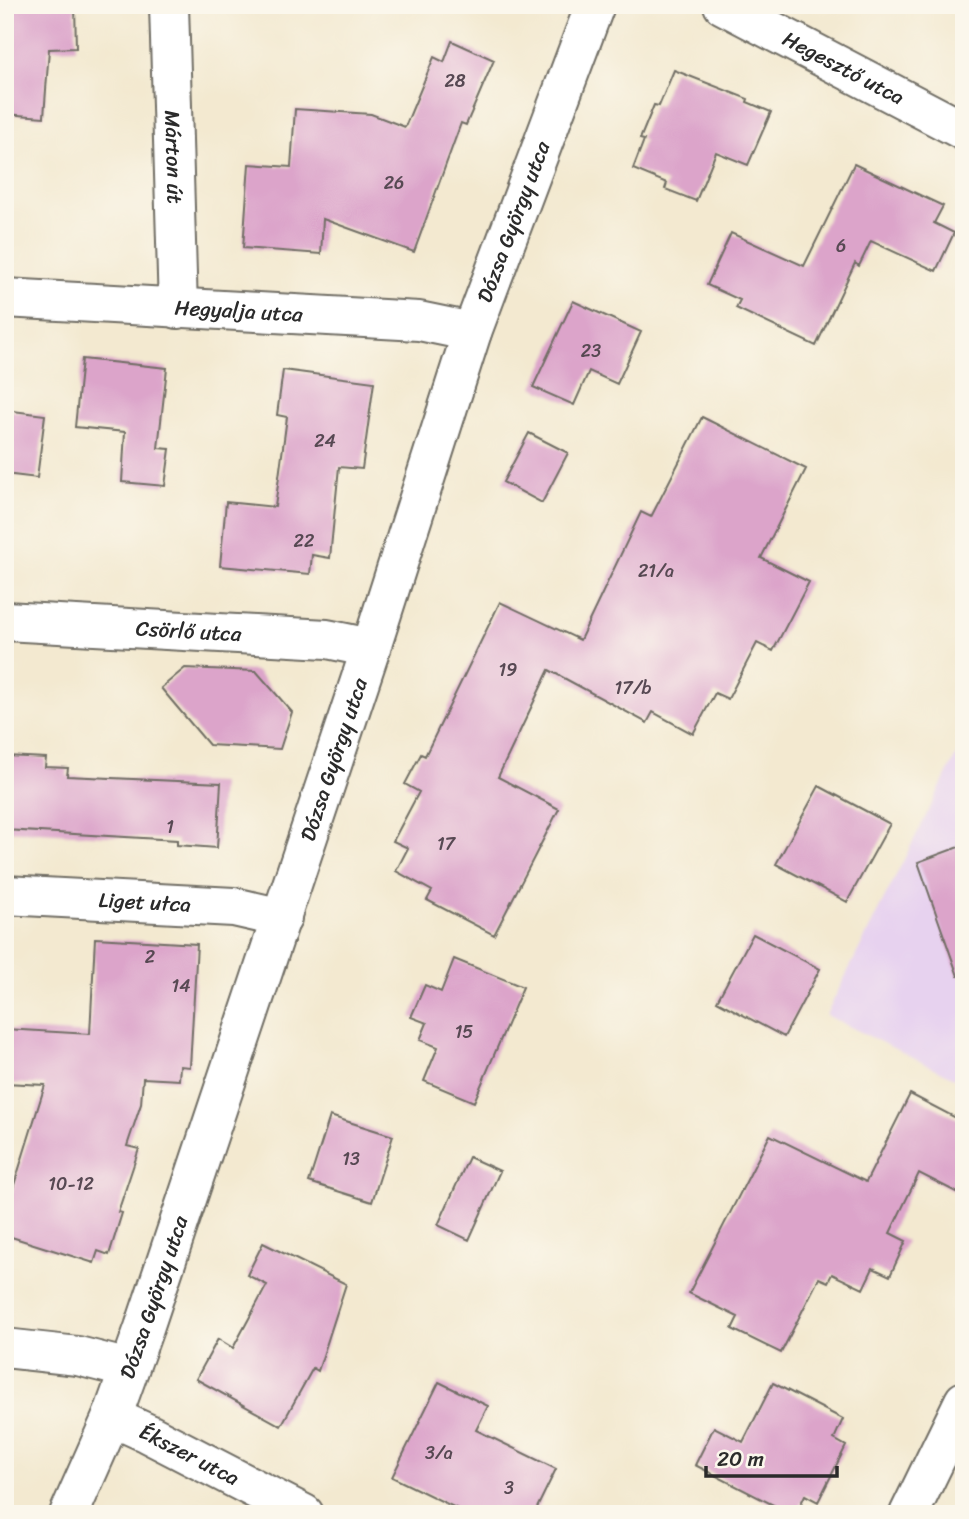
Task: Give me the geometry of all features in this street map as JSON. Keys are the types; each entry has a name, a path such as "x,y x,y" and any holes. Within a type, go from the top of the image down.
{"street":[{"name":"Márton út","path":"169,5 178,309"},
{"name":"Dózsa György utca","path":"69,1514 112,1417 129,1369 371,649 472,332 595,5"},
{"name":"Hegesztő utca","path":"723,5 964,131"},
{"name":"Hegyalja utca","path":"5,298 419,321 472,332"},
{"name":"Csörlő utca","path":"5,621 327,639 371,649"},
{"name":"Liget utca","path":"5,895 234,907 282,918"},
{"path":"5,1348 78,1356 129,1369"},
{"path":"909,1514 964,1401"},
{"name":"Ékszer utca","path":"112,1417 304,1514"}],"shaded area":[{"path":"960,748 964,750 964,1083 826,1015"}],"building":[{"path":"5,5 75,5 76,48 49,49 44,117 5,114"},
{"path":"452,41 494,60 466,125 461,123 414,252 323,219 321,254 243,248 249,164 291,167 295,109 371,114 405,127 434,57 444,62"},
{"path":"674,70 748,99 747,102 771,112 748,165 716,152 696,201 665,189 667,183 633,169 644,140 640,139 654,105 659,106"},
{"path":"854,164 943,206 934,223 954,233 936,271 871,241 859,266 855,263 816,346 736,308 740,300 707,285 731,233 804,266"},
{"path":"573,301 641,332 617,384 589,371 574,405 533,387"},
{"path":"82,359 167,368 158,448 170,449 165,486 122,482 125,432 75,427"},
{"path":"283,370 374,382 362,469 339,467 330,558 312,555 310,574 220,566 226,502 275,507 287,417 277,415"},
{"path":"5,410 45,415 37,478 5,474"},
{"path":"702,417 806,469 761,558 809,582 773,651 757,643 728,699 715,693 693,734 653,712 647,723 549,670 498,777 559,809 494,935 427,900 432,891 396,871 408,848 393,841 419,792 405,784 421,754 425,756 500,602 580,640 641,512 651,517"},
{"path":"529,433 568,453 542,503 503,482"},
{"path":"185,668 256,671 292,712 280,749 209,745 161,688"},
{"path":"5,756 46,758 45,767 68,768 67,776 221,783 217,848 177,845 177,840 5,830"},
{"path":"819,786 890,824 847,902 776,864"},
{"path":"964,845 964,976 958,976 918,862"},
{"path":"753,934 820,969 784,1037 717,1001"},
{"path":"95,938 197,944 190,1067 180,1066 179,1080 143,1078 141,1104 127,1146 139,1149 118,1212 122,1213 109,1255 98,1251 94,1263 5,1235 5,1214 45,1085 5,1083 5,1029 90,1034"},
{"path":"454,959 523,987 474,1102 424,1081 438,1047 420,1040 427,1023 411,1017 425,985 441,992"},
{"path":"910,1094 964,1122 964,1196 919,1173 890,1233 906,1241 890,1276 873,1268 863,1289 832,1274 828,1282 819,1278 781,1353 732,1329 738,1317 689,1293 770,1135 866,1182"},
{"path":"330,1116 393,1136 372,1202 309,1182"},
{"path":"469,1157 500,1171 469,1240 438,1225"},
{"path":"263,1243 346,1284 318,1371 313,1368 281,1426 196,1379 218,1339 233,1348 267,1285 247,1275"},
{"path":"439,1382 488,1406 476,1430 556,1469 534,1514 468,1514 392,1477"},
{"path":"773,1383 843,1419 834,1439 846,1446 818,1502 805,1495 796,1514 791,1514 695,1465 714,1427 743,1442"}]}
